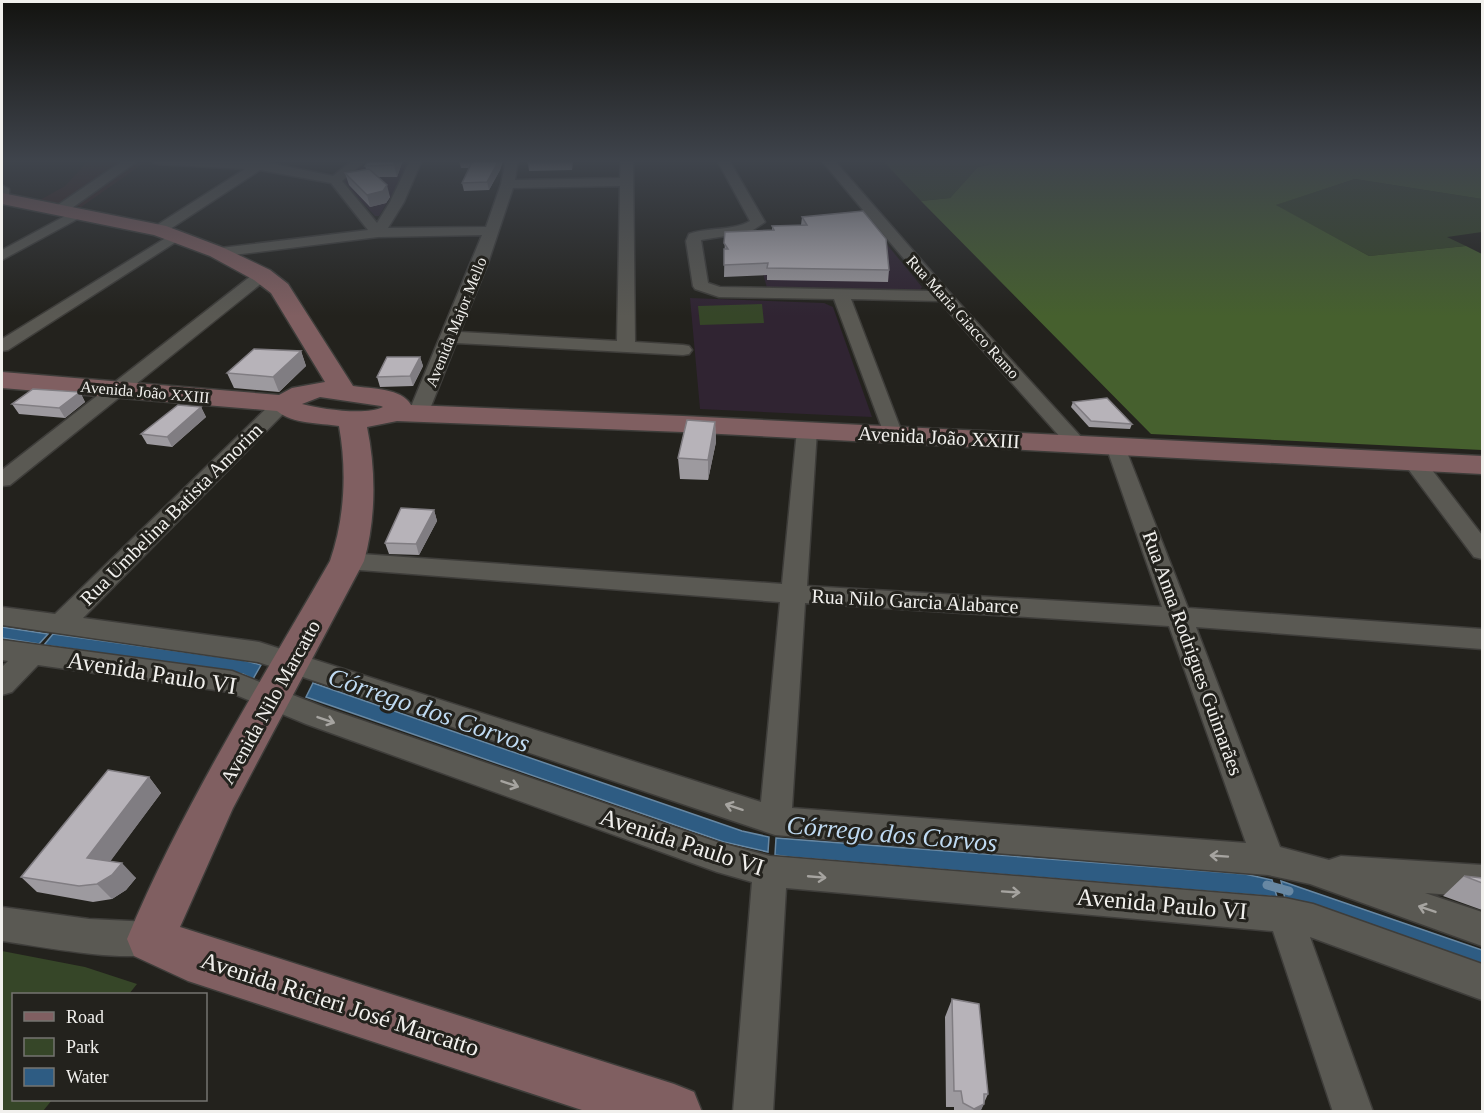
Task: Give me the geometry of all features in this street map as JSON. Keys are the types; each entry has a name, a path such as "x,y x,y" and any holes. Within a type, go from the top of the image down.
{"main road":[{"name":"Avenida Nilo Marcatto","path":"69,212 168,232 217,252 262,275 280,289 348,405 359,457 354,536 347,561 198,835 172,887 151,939"},
{"path":"290,400 312,383 325,363"},
{"name":"Avenida João XXIII","path":"2,380 290,400 290,410 297,412 348,405 1482,465"},
{"name":"Avenida Nilo Marcatto","path":"359,457 404,408"},
{"name":"Avenida Ricieri José Marcatto","path":"151,939 188,956 674,1112"}],"street":[{"path":"2,256 69,212"},
{"path":"2,346 195,212"},
{"path":"361,212 378,233"},
{"path":"378,233 391,212"},
{"name":"Avenida Major Mello","path":"404,408 451,337 498,212"},
{"path":"626,347 627,212"},
{"path":"753,212 758,220 756,225 750,228 706,232 694,237 700,286 718,292 944,296"},
{"name":"Rua Maria Giacco Ramo","path":"872,212 1077,444"},
{"path":"217,252 378,233 491,231"},
{"path":"2,480 262,275"},
{"path":"841,295 893,435"},
{"path":"451,337 683,350"},
{"name":"Rua Umbelina Batista Amorim","path":"61,624 290,400"},
{"path":"775,821 807,430"},
{"name":"Rua Anna Rodrigues Guimarães","path":"1116,446 1268,860"},
{"path":"1414,462 1482,551"},
{"name":"Rua Nilo Garcia Alabarce","path":"347,561 794,594 1180,617 1482,639"},
{"name":"Avenida Paulo VI","path":"2,616 259,652 775,821 1268,860 1310,869 1482,928"},
{"name":"Avenida Paulo VI","path":"2,650 232,682 272,699 717,857 770,871 1286,915 1313,921 1482,982"},
{"path":"2,684 32,654"},
{"path":"1310,869 1482,881"},
{"path":"753,1112 770,871"},
{"path":"1286,915 1353,1112"},
{"name":"Avenida Ricieri José Marcatto","path":"2,924 89,936 151,939"}],"shaded area":[{"path":"371,212 381,212 379,216 375,216"},
{"path":"866,219 922,287 920,290 767,288 752,233 767,232 779,227"},
{"path":"690,298 824,303 833,307 872,417 700,409"}],"green space":[{"path":"932,212 1289,212 1369,256 1466,246 1482,254 1482,450 1151,434"},
{"path":"1288,212 1482,212 1482,232 1447,237 1466,246 1369,256"},
{"path":"762,304 764,323 700,325 698,306"},
{"path":"2,951 85,967 137,984 130,993 12,993 12,1101 51,1101 43,1111 2,1111"}],"water":[{"path":"2,627 48,634 39,644 2,638"},
{"path":"53,634 243,660 261,665 253,679 243,674 44,645"},
{"path":"313,683 742,831 769,837 768,852 724,842 306,697"},
{"path":"776,838 1245,874 1272,880 1277,897 790,857 775,855"},
{"path":"1281,881 1482,950 1482,967 1285,899"}],"building":[{"path":"864,212 886,239 889,270 767,268 768,263 724,265 724,249 728,249 724,243 725,232 774,230 772,226 807,225 802,217"},
{"path":"254,349 301,351 273,377 227,373"},
{"path":"387,357 420,357 410,376 377,377"},
{"path":"33,389 80,392 59,408 12,404"},
{"path":"1107,398 1132,424 1091,421 1073,402"},
{"path":"178,405 201,407 167,437 141,434"},
{"path":"687,420 715,422 708,460 678,458"},
{"path":"401,508 434,510 416,544 385,543"},
{"path":"108,770 149,777 87,858 122,863 112,875 97,884 79,886 21,877"},
{"path":"1464,876 1482,878 1482,883"},
{"path":"952,999 979,1004 988,1094 984,1094 984,1104 974,1109 963,1103 961,1091 954,1091"}],"waterway":[{"name":"Córrego dos Corvos","path":"1267,885 1289,891"}]}
